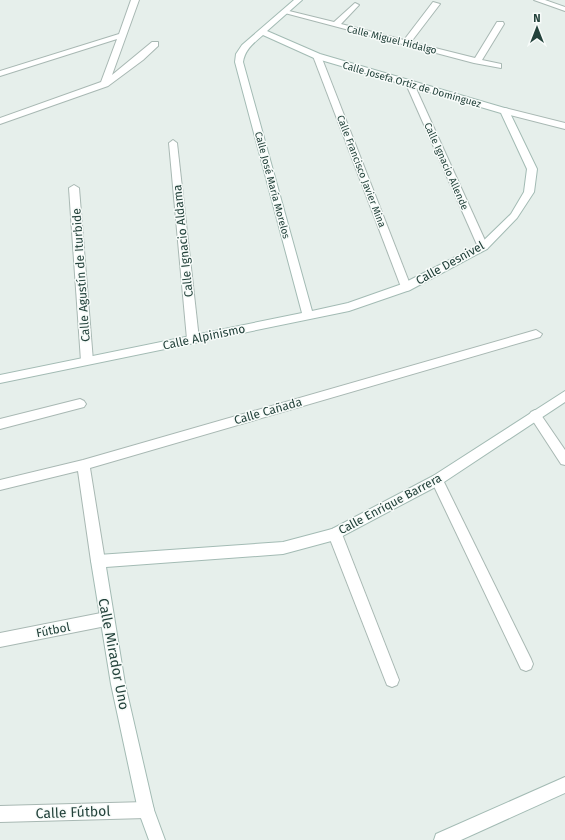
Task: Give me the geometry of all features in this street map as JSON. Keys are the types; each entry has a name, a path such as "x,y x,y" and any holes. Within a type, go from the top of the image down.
{"street":[{"path":"105,84 135,0"},
{"path":"262,32 298,0"},
{"path":"538,0 565,9"},
{"path":"406,43 436,4"},
{"path":"334,25 355,5"},
{"name":"Calle Miguel Hidalgo","path":"285,12 498,66"},
{"path":"477,61 500,24"},
{"name":"Calle José María Morelos","path":"262,32 245,47 240,54 239,62 308,315"},
{"name":"Calle Josefa Ortiz de Domínguez","path":"262,32 317,56 505,111 565,126"},
{"path":"0,74 123,35"},
{"path":"0,121 105,84 140,58 155,44"},
{"name":"Calle Francisco Javier Mina","path":"317,56 406,287"},
{"name":"Calle Ignacio Allende","path":"410,84 483,247"},
{"name":"Calle Desnivel","path":"406,287 483,247 514,216 529,192 532,169 505,111"},
{"name":"Calle Ignacio Aldama","path":"173,143 193,339"},
{"name":"Calle Agustín de Iturbide","path":"74,188 87,361"},
{"name":"Calle Alpinismo","path":"0,379 349,307 406,287"},
{"name":"Calle Cañada","path":"0,485 83,465 536,334"},
{"name":"Calle Enrique Barrera","path":"98,561 283,548 335,534 437,480 565,396"},
{"path":"0,424 80,404"},
{"path":"535,415 565,460"},
{"name":"Calle Mirador Uno","path":"83,465 106,619 118,684 146,810 157,840"},
{"path":"437,480 526,664"},
{"path":"335,534 392,680"},
{"name":"Fútbol","path":"0,640 106,619"},
{"path":"453,838 565,785"},
{"name":"Calle Fútbol","path":"0,814 146,810"}]}
